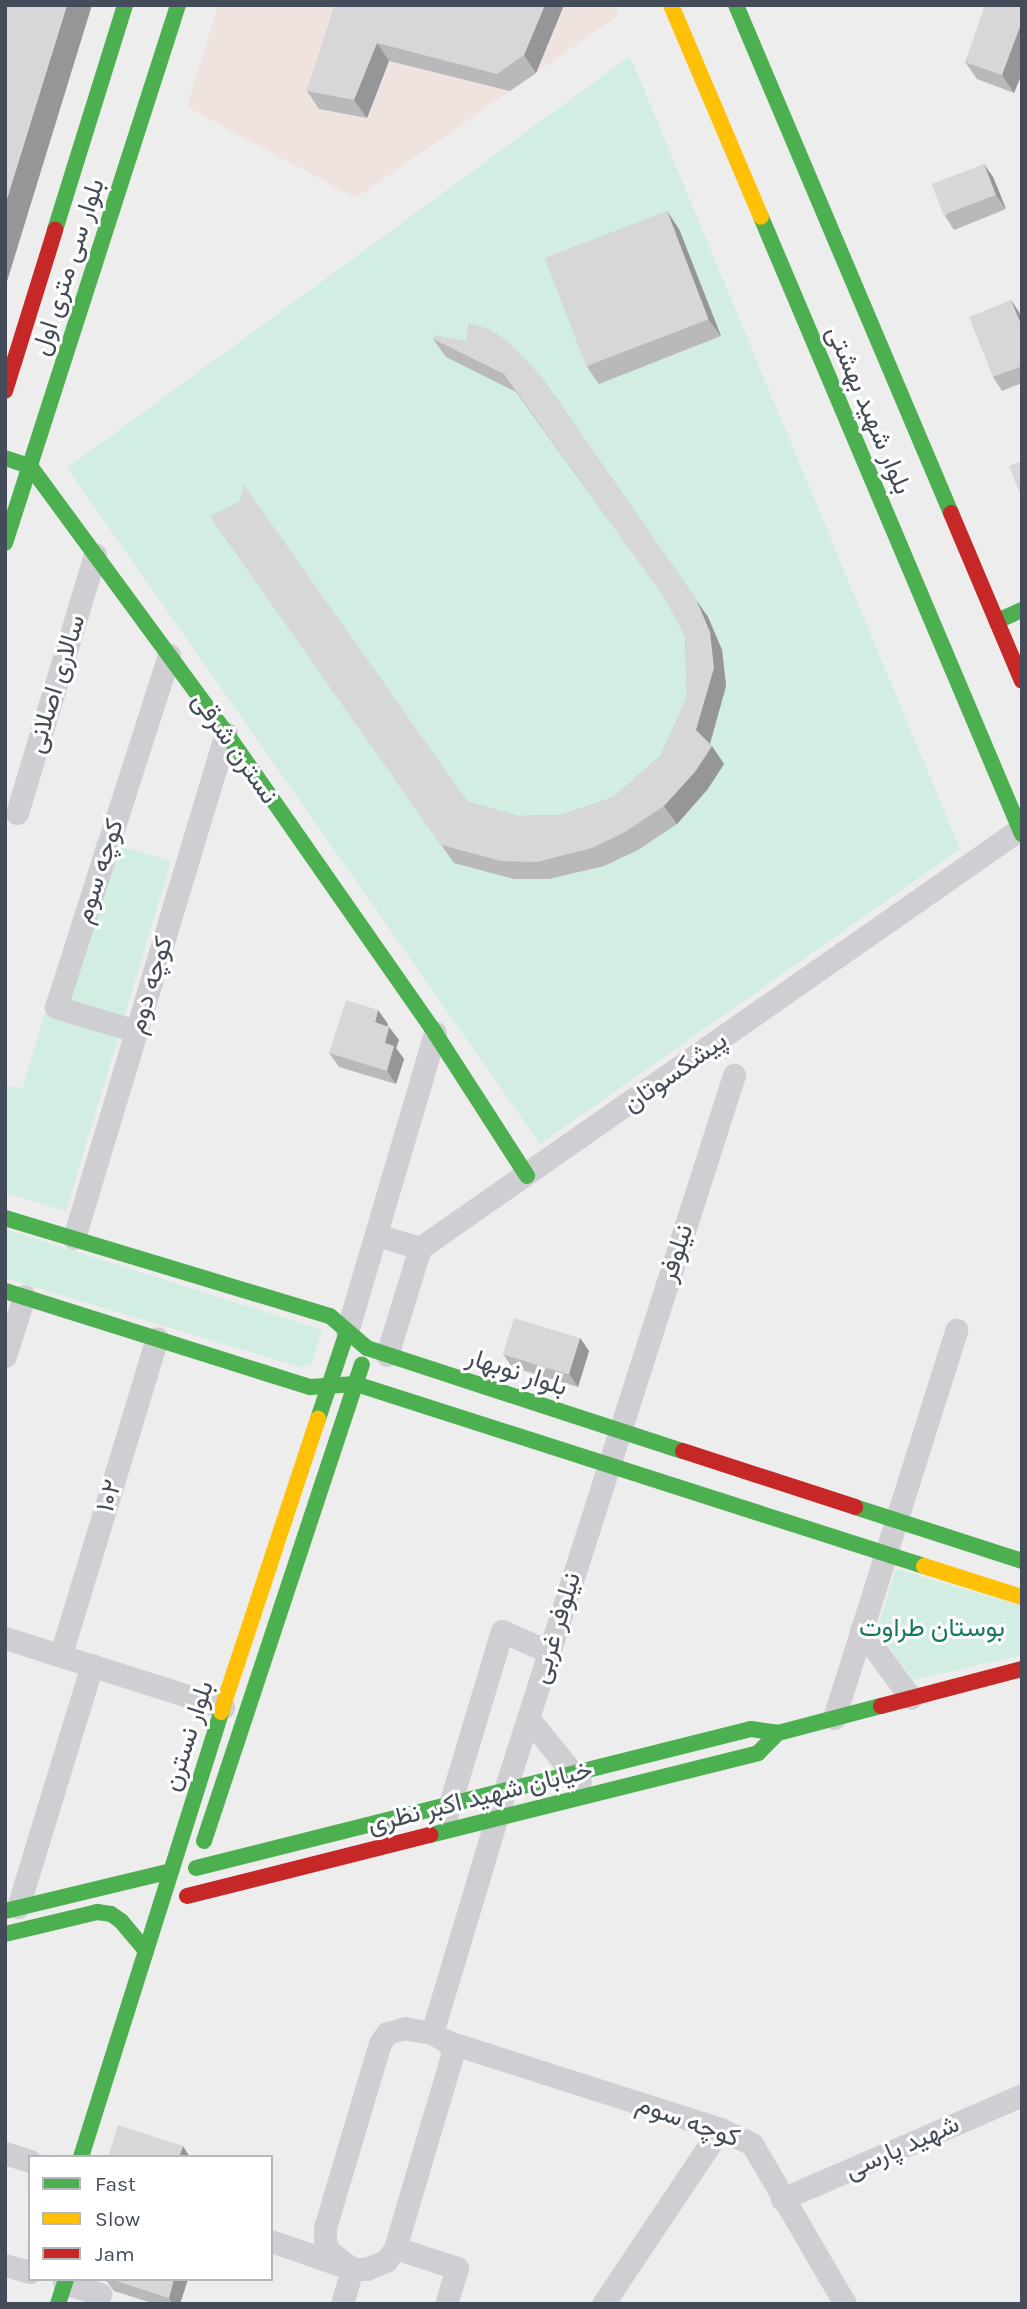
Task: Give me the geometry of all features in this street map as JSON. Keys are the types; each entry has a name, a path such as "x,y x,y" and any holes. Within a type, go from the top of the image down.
{"main road":[{"name":"بلوار سی متری اول","path":"5,391 125,5"},
{"name":"بلوار سی متری اول","path":"5,543 8,523 30,466 178,5"},
{"name":"بلوار شهید بهشتی","path":"671,5 1021,832"},
{"name":"بلوار شهید بهشتی","path":"736,5 1022,681"},
{"path":"834,267 838,246"},
{"path":"787,279 795,285 811,286"},
{"path":"873,382 883,382 900,393"},
{"path":"846,417 855,396"},
{"path":"5,458 30,466"},
{"name":"نسترن شرقی","path":"30,466 226,733 435,1033 527,1176"},
{"path":"997,621 1022,610"},
{"name":"بلوار نوبهار","path":"5,1218 330,1316 347,1332 377,1352 1022,1561"},
{"path":"15,1293 310,1387 356,1384 1022,1597"},
{"name":"بلوار نسترن","path":"82,2155 223,1707 347,1332"},
{"name":"بلوار نسترن","path":"184,1902 356,1384 377,1352"},
{"name":"خیابان شهید اکبر نظری","path":"195,1868 751,1729 778,1733 1021,1670"},
{"name":"خیابان شهید اکبر نظری","path":"184,1902 443,1832 758,1753 778,1733"},
{"path":"12,1909 171,1871"},
{"path":"5,1934 97,1912 111,1914 121,1920 146,1951"}],"street":[{"name":"سالاری اصلانی","path":"17,814 95,555"},
{"name":"کوچه سوم","path":"136,1031 56,1007 169,655"},
{"name":"کوچه دوم","path":"74,1238 226,733"},
{"name":"پیشکسوتان","path":"420,1248 1021,832"},
{"path":"347,1332 435,1033"},
{"name":"نیلوفر","path":"607,1466 734,1075"},
{"path":"377,1235 420,1248 377,1352"},
{"path":"5,1356 15,1293"},
{"path":"834,1718 956,1330"},
{"name":"۱۰۲","path":"61,1654 157,1338"},
{"name":"نیلوفر غربی","path":"395,2248 453,2052 440,2038 497,1818 607,1466"},
{"path":"861,1630 911,1698"},
{"path":"443,1832 502,1631 549,1651"},
{"path":"5,1638 223,1707"},
{"path":"12,1909 92,1665"},
{"path":"528,1718 591,1795"},
{"name":"کوچه سوم","path":"352,2269 329,2250 325,2242 325,2227 380,2043 387,2033 405,2028 720,2129 752,2144 845,2304"},
{"name":"شهید پارسی","path":"782,2199 1022,2095"},
{"path":"603,2304 720,2129"},
{"path":"5,2153 28,2160"},
{"path":"273,2242 352,2269 377,2266 386,2260 395,2248 457,2268 446,2304"},
{"path":"5,2265 28,2271"},
{"path":"342,2304 352,2269"},
{"path":"60,2286 101,2292"}],"shaded area":[{"path":"218,5 615,5 619,15 356,198 187,107"}],"green space":[{"path":"630,56 960,849 540,1144 67,468"},
{"path":"97,839 171,861 66,1211 5,1193 5,1085 22,1089"},
{"path":"5,1229 322,1330 312,1363 300,1367 5,1278"},
{"name":"بوستان طراوت","path":"896,1569 1022,1606 1022,1655 913,1680 877,1630"}],"building":[{"path":"5,5 67,5 5,205"},
{"path":"335,5 545,5 524,55 497,74 377,43 354,100 307,91"},
{"path":"985,5 1022,5 1022,21 1002,75 965,62"},
{"path":"984,164 996,195 944,215 932,184"},
{"path":"667,211 709,319 586,366 545,258"},
{"path":"1011,300 1022,327 1022,366 993,377 969,317"},
{"path":"469,323 489,329 507,341 539,374 696,599 710,632 714,668 696,730 712,746 695,772 664,806 625,832 592,848 537,862 501,861 441,845 210,516 240,501 244,485 468,802 518,816 561,815 614,797 661,755 687,697 685,636 664,597 504,374 433,339 435,335 466,341"},
{"path":"1022,461 1022,499 1009,466"},
{"path":"346,1000 378,1010 375,1022 389,1027 385,1043 394,1046 387,1071 329,1053"},
{"path":"514,1318 580,1338 569,1375 503,1354"},
{"path":"118,2125 183,2146 180,2155 109,2155"},
{"path":"116,2281 173,2281 169,2298"}],"traffic: fast":[{"path":"55,230 125,5"},
{"path":"5,543 178,5"},
{"path":"736,5 951,513"},
{"path":"761,217 1022,834"},
{"path":"5,458 30,466 226,733 435,1033 527,1176"},
{"path":"997,621 1022,610"},
{"path":"5,1218 330,1316 367,1348 683,1451"},
{"path":"5,1291 310,1387 356,1384 924,1566"},
{"path":"318,1419 347,1332"},
{"path":"204,1841 362,1364"},
{"path":"855,1507 1022,1561"},
{"path":"196,1868 751,1729 778,1733 881,1706"},
{"path":"82,2155 221,1712"},
{"path":"430,1835 758,1753 778,1733"},
{"path":"5,1911 171,1871"},
{"path":"5,1934 97,1912 111,1914 121,1921 146,1951"},
{"path":"58,2304 65,2281"}],"traffic: slow":[{"path":"671,5 761,217"},
{"path":"221,1712 318,1419"},
{"path":"924,1566 1022,1597"}],"traffic: jam":[{"path":"5,391 55,230"},
{"path":"951,513 1022,681"},
{"path":"683,1451 855,1507"},
{"path":"881,1706 1022,1669"},
{"path":"187,1896 430,1835"}]}
